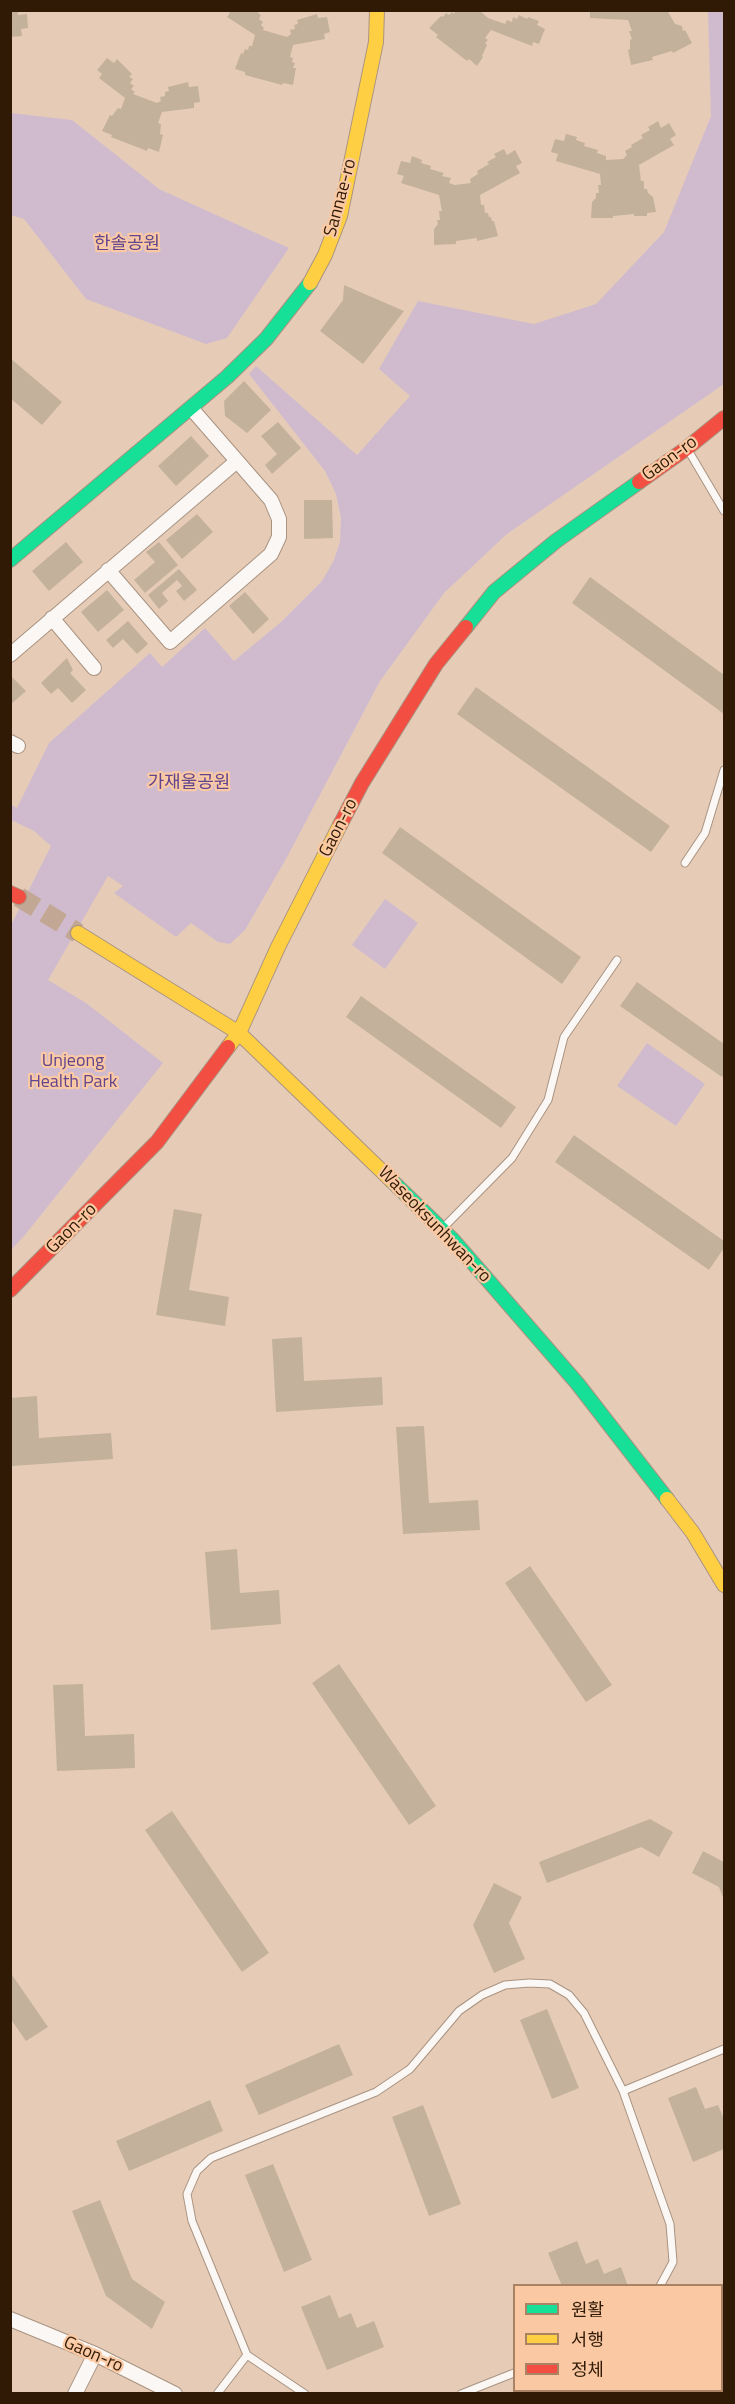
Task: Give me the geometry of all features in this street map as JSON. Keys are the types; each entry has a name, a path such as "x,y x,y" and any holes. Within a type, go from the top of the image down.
{"street":[{"name":"Sannae-ro","path":"10,560 227,377 289,313 306,291 325,255 342,205 376,42 377,10"},
{"path":"108,570 170,642 272,554 279,537 279,519 271,500 191,408"},
{"name":"Gaon-ro","path":"10,1290 157,1142 239,1034 278,947 362,783 436,664 494,592 556,541 687,448 724,418"},
{"path":"10,655 237,461"},
{"path":"52,618 94,668"},
{"name":"Waseoksunhwan-ro","path":"78,933 239,1034 442,1229 577,1383 693,1533 724,1585"},
{"name":"Gaon-ro","path":"10,2319 95,2354 175,2394"},
{"path":"75,2394 95,2354"}],"lane":[{"path":"687,448 724,511"},
{"path":"685,863 705,833 724,770"},
{"path":"442,1229 512,1158 548,1100 564,1037 617,960"},
{"path":"305,2394 247,2355 192,2221 187,2194 197,2171 211,2158 376,2092 410,2069 459,2011 482,1995 505,1985 550,1984 568,1995 584,2013 623,2091 670,2224 673,2262 661,2284"},
{"path":"623,2091 724,2049"},
{"path":"218,2394 247,2355"},
{"path":"461,2394 513,2373"}],"green space":[{"name":"가재울공원","path":"708,11 724,11 724,384 507,534 444,593 380,681 286,859 245,930 230,944 218,942 191,923 176,937 114,893 123,886 108,876 48,980 86,1003 163,1063 11,1250 10,927 51,846 34,831 11,820 11,805 17,808 49,743 150,653 162,667 205,628 234,661 281,622 322,581 334,560 340,542 341,518 336,494 325,471 249,374 256,366 357,455 410,396 379,369 418,301 534,324 596,304 664,232 711,116"},
{"name":"한솔공원","path":"11,113 72,120 159,189 289,248 227,338 206,344 86,299 24,219 11,215"},
{"path":"385,899 418,923 385,969 352,945"},
{"path":"647,1043 705,1084 676,1126 617,1086"}],"building":[{"path":"10,10 18,10 18,15 27,14 28,28 21,29 22,36 10,37"},
{"path":"227,10 259,10 263,30 287,37 291,34 290,30 295,29 294,25 298,24 297,20 317,14 318,18 327,17 330,32 324,34 325,39 293,45 290,57 295,63 293,68 296,68 293,85 283,83 282,85 245,75 245,72 235,69 241,53 243,54 245,49 248,50 249,46 252,46 255,35 227,17 230,13"},
{"path":"456,10 479,10 488,18 505,24 507,20 512,22 513,17 517,19 519,15 539,21 537,25 545,29 539,44 533,42 532,46 491,30 485,38 488,40 485,43 487,45 477,66 436,37 438,35 429,28 441,16 452,12 454,14"},
{"path":"590,10 667,10 675,24 682,26 692,43 673,53 672,51 652,57 653,60 631,65 628,50 632,39 629,31 632,31 628,20 590,18"},
{"path":"107,58 114,63 117,59 132,74 129,77 133,79 130,83 134,86 131,89 135,92 133,94 157,103 161,101 160,97 165,96 165,92 169,91 168,87 188,82 189,87 198,86 200,102 194,103 194,108 162,112 158,123 161,124 160,134 163,135 159,152 148,148 147,151 111,137 112,135 102,131 110,115 112,116 118,108 121,109 125,98 99,78 102,74 97,70"},
{"path":"658,121 661,128 669,123 676,135 670,139 674,145 639,165 641,181 644,181 644,189 647,189 653,197 656,212 647,213 647,216 634,216 634,214 613,216 613,218 591,218 592,202 596,198 596,193 599,193 598,185 601,185 600,174 556,161 558,154 551,152 555,139 564,141 566,134 577,137 576,140 585,143 584,146 598,150 597,153 606,156 606,160 623,159 627,155 625,151 643,138 641,135 650,130 648,127"},
{"path":"504,149 507,155 515,150 522,163 516,166 520,173 480,195 481,205 484,205 485,213 488,213 494,221 498,236 477,241 477,238 456,241 456,244 434,245 434,229 438,224 437,220 440,220 439,211 442,211 439,195 401,183 404,176 397,174 401,161 410,163 412,156 422,160 421,163 431,166 430,169 444,173 442,176 451,178 449,183 455,185 471,183 470,179 478,174 477,171 496,157 494,154"},
{"path":"344,285 404,311 363,364 320,331 343,300"},
{"path":"10,358 62,402 42,425 10,398"},
{"path":"244,381 271,410 247,433 225,416 224,401"},
{"path":"278,422 301,448 272,474 265,465 277,454 261,436"},
{"path":"191,436 209,456 176,486 158,466"},
{"path":"304,500 332,500 333,538 304,539"},
{"path":"197,514 213,532 182,559 166,540"},
{"path":"66,542 83,562 49,591 32,571"},
{"path":"159,542 178,565 145,593 134,580 155,562 146,552"},
{"path":"179,569 197,590 184,601 176,591 182,586 177,580 162,593 168,601 159,609 148,595"},
{"path":"590,577 724,675 724,714 572,603"},
{"path":"107,590 124,610 98,632 81,612"},
{"path":"245,592 269,619 253,634 229,606"},
{"path":"128,621 148,644 137,654 123,639 113,648 106,640"},
{"path":"67,658 73,670 70,673 86,690 72,703 58,688 51,694 41,683"},
{"path":"10,675 26,691 10,705"},
{"path":"476,687 670,826 651,852 457,714"},
{"path":"400,827 581,957 562,984 382,853"},
{"path":"637,982 724,1044 724,1074 722,1077 620,1006"},
{"path":"361,996 516,1107 501,1128 346,1017"},
{"path":"574,1135 724,1241 724,1248 709,1270 555,1162"},
{"path":"174,1209 202,1214 189,1290 229,1297 225,1326 156,1315"},
{"path":"302,1337 304,1381 382,1377 383,1405 276,1412 272,1339"},
{"path":"37,1396 39,1438 111,1433 113,1459 12,1466 10,1398"},
{"path":"424,1426 429,1503 478,1500 480,1530 403,1534 396,1427"},
{"path":"237,1549 240,1593 279,1590 281,1624 211,1630 205,1552"},
{"path":"530,1566 612,1685 586,1702 505,1583"},
{"path":"339,1664 436,1806 409,1825 312,1683"},
{"path":"83,1684 85,1736 134,1734 135,1768 57,1771 53,1685"},
{"path":"172,1811 269,1953 242,1972 145,1830"},
{"path":"650,1819 673,1832 659,1857 641,1847 547,1883 539,1862"},
{"path":"703,1851 724,1862 724,1900 719,1887 692,1873"},
{"path":"494,1883 522,1897 509,1923 525,1959 494,1973 473,1925"},
{"path":"10,1972 48,2027 26,2041 10,2018"},
{"path":"547,2009 579,2088 552,2099 520,2020"},
{"path":"339,2044 353,2075 259,2115 245,2085"},
{"path":"696,2087 705,2109 718,2105 724,2119 724,2149 693,2162 668,2098"},
{"path":"210,2100 223,2131 129,2171 116,2141"},
{"path":"423,2105 461,2204 429,2216 392,2117"},
{"path":"273,2164 312,2260 284,2272 245,2175"},
{"path":"100,2200 132,2279 165,2302 152,2329 106,2296 72,2211"},
{"path":"577,2241 586,2264 598,2259 604,2274 621,2267 627,2284 561,2284 548,2253"},
{"path":"330,2295 339,2318 351,2313 357,2328 374,2321 384,2347 327,2370 301,2307"},
{"path":"724,2307 724,2352 723,2348"},
{"path":"570,2392 603,2392 604,2394 570,2394"}],"tunnel":[{"path":"19,897 78,933"}],"traffic: fast":[{"path":"10,560 227,377 266,339 310,283"},
{"path":"466,627 494,592 556,541 639,482"},
{"path":"392,1181 453,1240 577,1383 667,1499"}],"traffic: slow":[{"path":"310,283 325,255 340,216 376,42 377,10"},
{"path":"228,1047 239,1033 278,947 340,825"},
{"path":"78,933 239,1033 392,1181"},
{"path":"667,1499 693,1533 724,1585"}],"traffic: jam":[{"path":"639,482 724,418"},
{"path":"340,825 362,783 436,664 466,627"},
{"path":"10,893 19,897"},
{"path":"10,1290 157,1142 228,1047"}],"park label":[{"name":"Unjeong Health Park","path":"73,1072"}]}
